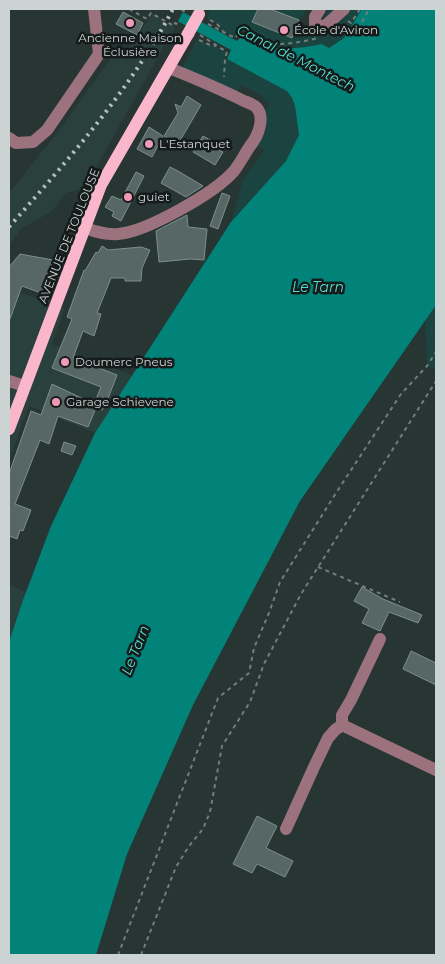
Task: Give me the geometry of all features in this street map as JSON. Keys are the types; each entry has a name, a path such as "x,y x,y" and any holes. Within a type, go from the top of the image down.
{"main road":[{"name":"AVENUE DE TOULOUSE","path":"9,429 101,185 169,68 193,35 202,15"}],"street":[{"path":"9,138 16,143 33,142 46,130 99,54 94,9"},
{"path":"320,9 315,17 315,25 325,26 344,9"},
{"path":"85,228 101,234 118,234 140,229 190,204 213,189 233,171 256,137 261,116 256,106 169,68"},
{"path":"9,381 25,386"},
{"path":"342,725 342,716 380,639"},
{"path":"342,725 436,770"},
{"path":"286,829 328,738 342,725"}],"path":[{"path":"128,9 147,19 151,13 174,26 175,23"},
{"path":"351,23 360,9"},
{"path":"362,22 369,9"},
{"path":"202,15 223,32 235,38 239,33 264,43 283,44 317,38"},
{"path":"218,24 223,32"},
{"path":"193,35 227,52 223,90"},
{"path":"210,46 216,46"},
{"path":"118,955 218,698 249,673 254,648 280,582 401,394 427,366 436,352"},
{"path":"141,955 176,867 189,846 203,829 210,812 222,746 250,702 264,664 301,594 436,381"},
{"path":"318,567 400,602"}],"shaded area":[{"path":"210,9 258,9 253,22 292,38 306,37 327,31 322,20 329,9 362,9 344,38 329,48 322,44 284,49 263,46 241,37 239,33 235,38 207,18"},
{"path":"270,9 307,9 299,20"},
{"path":"152,14 175,27 90,178 81,190 66,193 51,212 22,228 9,245 9,193 57,133 114,54 130,47"},
{"path":"197,39 227,52 225,59 287,91 295,106 299,135 286,161 231,222 243,180 264,150 258,146 266,129 265,110 270,105 261,95 241,85 236,93 182,69"},
{"path":"21,293 65,308 52,344 132,375 95,433 29,406 9,461 9,310 13,312"},
{"path":"436,305 436,370 427,366 425,321"},
{"path":"9,585 26,592 9,642"}],"water":[{"name":"Le Tarn","path":"155,9 177,9 237,41 241,37 263,46 284,49 322,44 329,48 344,38 362,9 436,9 436,305 300,501 193,705 127,854 96,955 9,955 9,642 23,600 51,526 95,433 231,222 286,161 299,135 295,106 287,91 227,59 231,50"}],"pier":[{"path":"155,9 184,10 177,23 154,11"}],"building":[{"name":"École d'Aviron","path":"258,9 270,9 299,20 292,38 252,22"},
{"name":"Ancienne Maison Éclusière","path":"123,12 143,23 137,35 116,24"},
{"path":"187,96 201,105 178,144 164,136 178,113 175,104 181,107"},
{"path":"149,127 163,136 152,157 137,149"},
{"path":"203,136 221,146 219,150 223,152 215,165 193,152"},
{"path":"170,167 203,186 186,197 161,183"},
{"path":"136,172 144,176 121,221 112,216 114,212 105,207 112,196 121,200"},
{"path":"222,193 230,196 218,229 210,226"},
{"path":"187,215 188,227 207,229 204,260 190,259 159,262 156,231"},
{"path":"102,246 108,250 141,247 150,250 142,268 141,281 125,281 125,278 111,278 97,313 101,314 94,336 83,331 73,358 117,375 102,410 96,408 88,427 58,416 49,444 40,440 15,504 31,510 23,531 20,530 17,539 9,536 9,474 31,411 41,415 52,384 94,404 101,387 52,368 72,319 67,317 84,270"},
{"path":"20,254 53,260 41,293 22,286 9,319 9,267"},
{"path":"64,442 76,446 72,455 61,451"},
{"path":"362,587 383,599 422,615 418,623 389,612 380,631 362,623 369,609 354,601"},
{"path":"411,651 436,663 436,685 403,669"},
{"path":"257,816 277,826 266,848 293,861 285,877 257,864 252,873 233,864"}],"railway":[{"path":"9,227 54,176 118,96 138,68 173,9"}],"place":[{"name":"Ancienne Maison Éclusière","path":"130,23"},
{"name":"École d'Aviron","path":"284,30"},
{"name":"L'Estanquet","path":"149,144"},
{"name":"guiet","path":"128,197"},
{"name":"Doumerc Pneus","path":"65,362"},
{"name":"Garage Schievene","path":"56,402"}],"water label":[{"name":"Canal de Montech","path":"296,58"}]}
